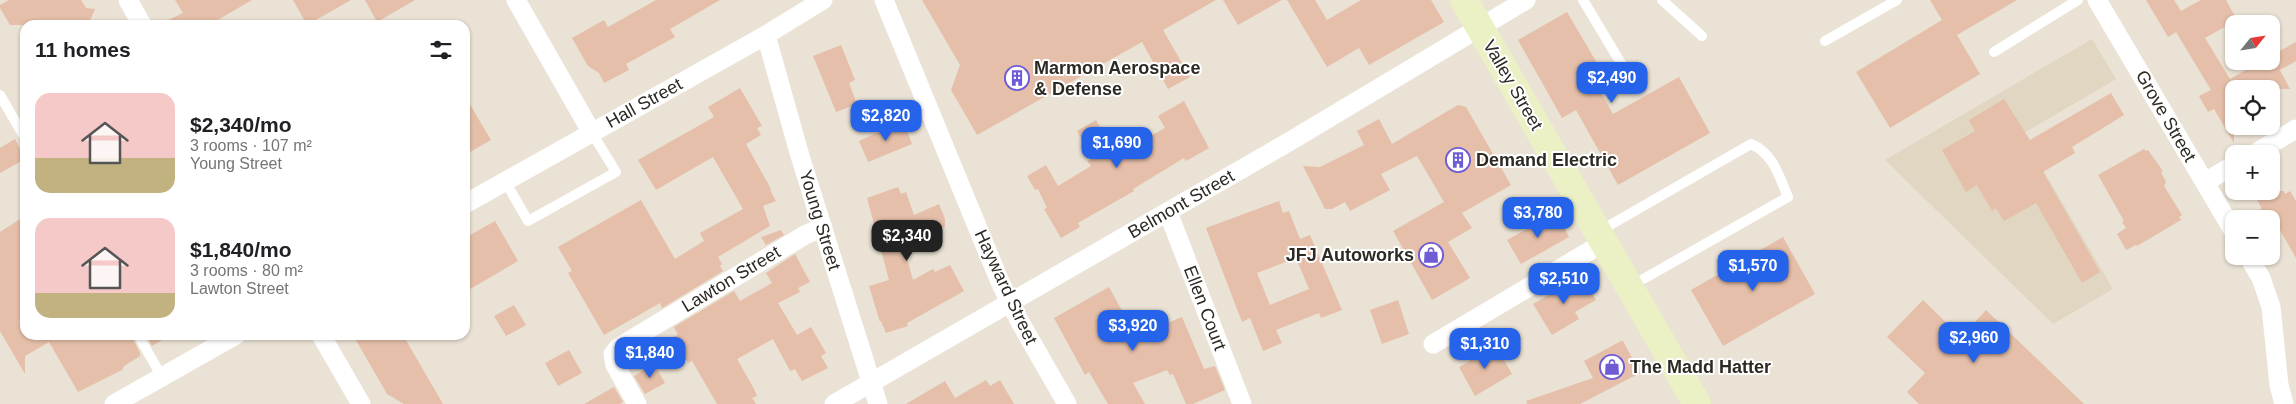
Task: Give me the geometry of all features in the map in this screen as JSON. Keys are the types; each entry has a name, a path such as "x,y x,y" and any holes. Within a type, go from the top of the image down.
{"main road":[{"name":"Valley Street","path":"1464,0 1697,404"}],"street":[{"path":"128,0 139,20"},
{"path":"516,0 592,132"},
{"name":"Hall Street","path":"470,201 823,0"},
{"name":"Hayward Street","path":"884,0 1010,303 1067,404"},
{"name":"Belmont Street","path":"834,404 1168,212 1526,0"},
{"name":"Grove Street","path":"2097,0 2225,216"},
{"name":"Young Street","path":"766,34 800,156 878,404"},
{"path":"2269,145 2296,129"},
{"path":"2205,182 2225,170"},
{"name":"Ellen Court","path":"1168,212 1242,404"},
{"name":"Lawton Street","path":"637,404 615,365 613,354 619,347 805,235 823,227"},
{"path":"1433,344 1600,238"},
{"path":"2253,265 2271,307 2279,385 2284,404"},
{"path":"114,404 227,340"},
{"path":"324,340 361,404"}],"lane":[{"path":"1583,0 1628,75"},
{"path":"1662,0 1702,36"},
{"path":"1825,41 1897,0"},
{"path":"1994,52 2078,0"},
{"path":"0,95 20,129"},
{"path":"506,181 528,221 616,172 592,132"},
{"path":"1600,238 1751,144 1762,149 1771,159 1788,196 1629,287"},
{"path":"141,340 162,377"}],"shaded area":[{"path":"2092,39 2116,79 2022,134 2113,289 2053,324 1885,160"}],"building":[{"path":"9,0 81,0 86,8 95,9 90,20 20,20 20,25 10,25 0,5"},
{"path":"175,0 252,0 218,20 168,20 183,13"},
{"path":"293,0 351,0 316,20 304,20"},
{"path":"365,0 415,0 380,20 376,20"},
{"path":"656,0 720,0 670,29 675,37 626,64 629,70 604,83 599,73 588,66 572,38 604,20 608,27"},
{"name":"Marmon Aerospace & Defense","path":"922,0 1216,0 1163,30 1190,77 1168,89 1142,42 977,135 951,90 960,65"},
{"path":"1223,0 1282,0 1238,25"},
{"path":"1287,0 1315,0 1327,20 1361,0 1431,0 1444,22 1369,65 1359,48 1327,67"},
{"path":"1930,0 2017,0 1957,35 1980,74 1890,128 1856,72 1942,20"},
{"path":"2146,0 2174,0 2181,11 2201,0 2226,0 2234,15 2225,15 2225,27 2205,38 2230,79 2246,70 2280,70 2290,89 2280,89 2280,80 2225,80 2225,128 2214,109 2208,112 2199,96 2211,90 2176,32 2168,37"},
{"path":"1567,12 1597,63 1587,69 1613,114 1679,77 1710,133 1618,185 1576,110 1562,118 1518,40"},
{"path":"2296,42 2296,61 2280,70 2280,51"},
{"path":"841,45 855,80 849,83 857,104 836,112 813,56"},
{"path":"740,88 762,126 757,128 761,135 746,144 776,201 763,206 770,226 718,257 723,271 662,308 660,303 604,335 568,273 572,271 558,247 641,200 675,259 704,241 700,233 743,209 713,157 656,190 638,160 714,117 708,107"},
{"path":"2111,93 2124,115 2072,147 2075,153 2043,172 2100,272 2082,283 2036,203 2004,221 1996,208 1992,211 1977,185 1966,192 1942,150 1975,131 1969,120 2004,99 2030,140"},
{"path":"1184,101 1209,148 1186,161 1184,158 1133,189 1134,191 1078,223 1080,227 1061,238 1044,209 1047,208 1038,189 1035,190 1027,176 1046,165 1058,186 1091,166 1087,161 1093,158 1077,131 1096,120 1116,155 1165,128 1158,116"},
{"path":"470,104 491,140 470,152"},
{"path":"1458,105 1466,107 1511,185 1462,213 1472,228 1448,242 1470,278 1432,300 1393,231 1444,202 1417,156 1381,174 1390,190 1350,211 1345,202 1332,209 1325,209 1303,166 1320,167 1364,145 1357,131 1379,119 1392,144"},
{"path":"903,121 912,144 868,162 859,141"},
{"path":"2229,135 2234,135 2234,143"},
{"path":"15,139 20,149 20,162 0,173 0,148"},
{"path":"2144,149 2148,150 2163,171 2161,172 2166,182 2164,186 2182,215 2179,217 2181,220 2137,246 2126,250 2117,234 2126,228 2122,222 2124,221 2098,175"},
{"path":"898,187 901,194 906,192 914,215 939,204 945,219 945,227 903,244 913,280 933,269 935,272 950,265 964,291 907,323 908,326 886,333 880,322 869,286 889,280 867,198"},
{"path":"2280,191 2284,191 2285,194 2290,191 2296,201 2296,258 2280,230 2280,210 2261,210 2257,200 2280,200"},
{"path":"1279,201 1283,213 1289,211 1300,239 1310,235 1342,310 1321,318 1319,313 1276,330 1282,343 1263,351 1250,318 1242,322 1206,228","holes":["1296,258 1309,289 1270,305 1257,273"]},
{"path":"1556,213 1569,237 1521,264 1507,240"},
{"path":"20,219 20,340 134,340 140,356 124,366 122,370 78,392 49,342 25,356 25,374 0,331 0,232"},
{"path":"495,221 518,261 470,289 470,235"},
{"path":"781,230 784,235 766,245 761,237"},
{"path":"1783,237 1815,294 1723,346 1691,290"},
{"path":"795,254 810,282 798,288 800,292 778,303 797,335 811,327 826,353 821,356 828,368 802,381 795,369 790,371 773,339 737,359 757,396 752,398 756,404 717,404 692,361 688,363 673,337 678,335 674,327 734,291 740,301 772,283 766,273"},
{"path":"1581,276 1596,300 1575,312 1579,319 1552,335 1533,304"},
{"path":"1109,287 1136,336 1182,317 1204,369 1215,366 1225,390 1193,404 1186,404 1173,374 1170,375 1167,370 1133,383 1145,404 1108,404 1089,372 1085,375 1054,318"},
{"path":"1398,300 1409,334 1382,344 1370,310"},
{"path":"1923,300 1961,337 1986,310 2084,404 1919,404 1907,392 1925,373 1887,337"},
{"path":"514,305 526,325 506,336 494,316"},
{"path":"149,340 162,340 152,346"},
{"path":"356,340 406,340 443,404 404,404 387,394"},
{"name":"The Madd Hatter","path":"1623,341 1640,373 1580,404 1527,404 1526,401 1593,378 1584,361"},
{"path":"1496,346 1512,374 1475,396 1459,367 1470,361 1468,358 1484,349 1485,352"},
{"path":"569,350 582,373 558,386 545,363"},
{"path":"654,364 665,383 645,394 634,376"},
{"path":"986,380 990,386 1000,380 1014,404 906,404 945,381 955,398"},
{"path":"614,387 623,402 620,404 584,404"}],"place":[{"name":"Marmon Aerospace & Defense","path":"1017,78"},
{"name":"Demand Electric","path":"1458,160"},
{"name":"JFJ Autoworks","path":"1431,255"},
{"name":"The Madd Hatter","path":"1612,367"}]}
